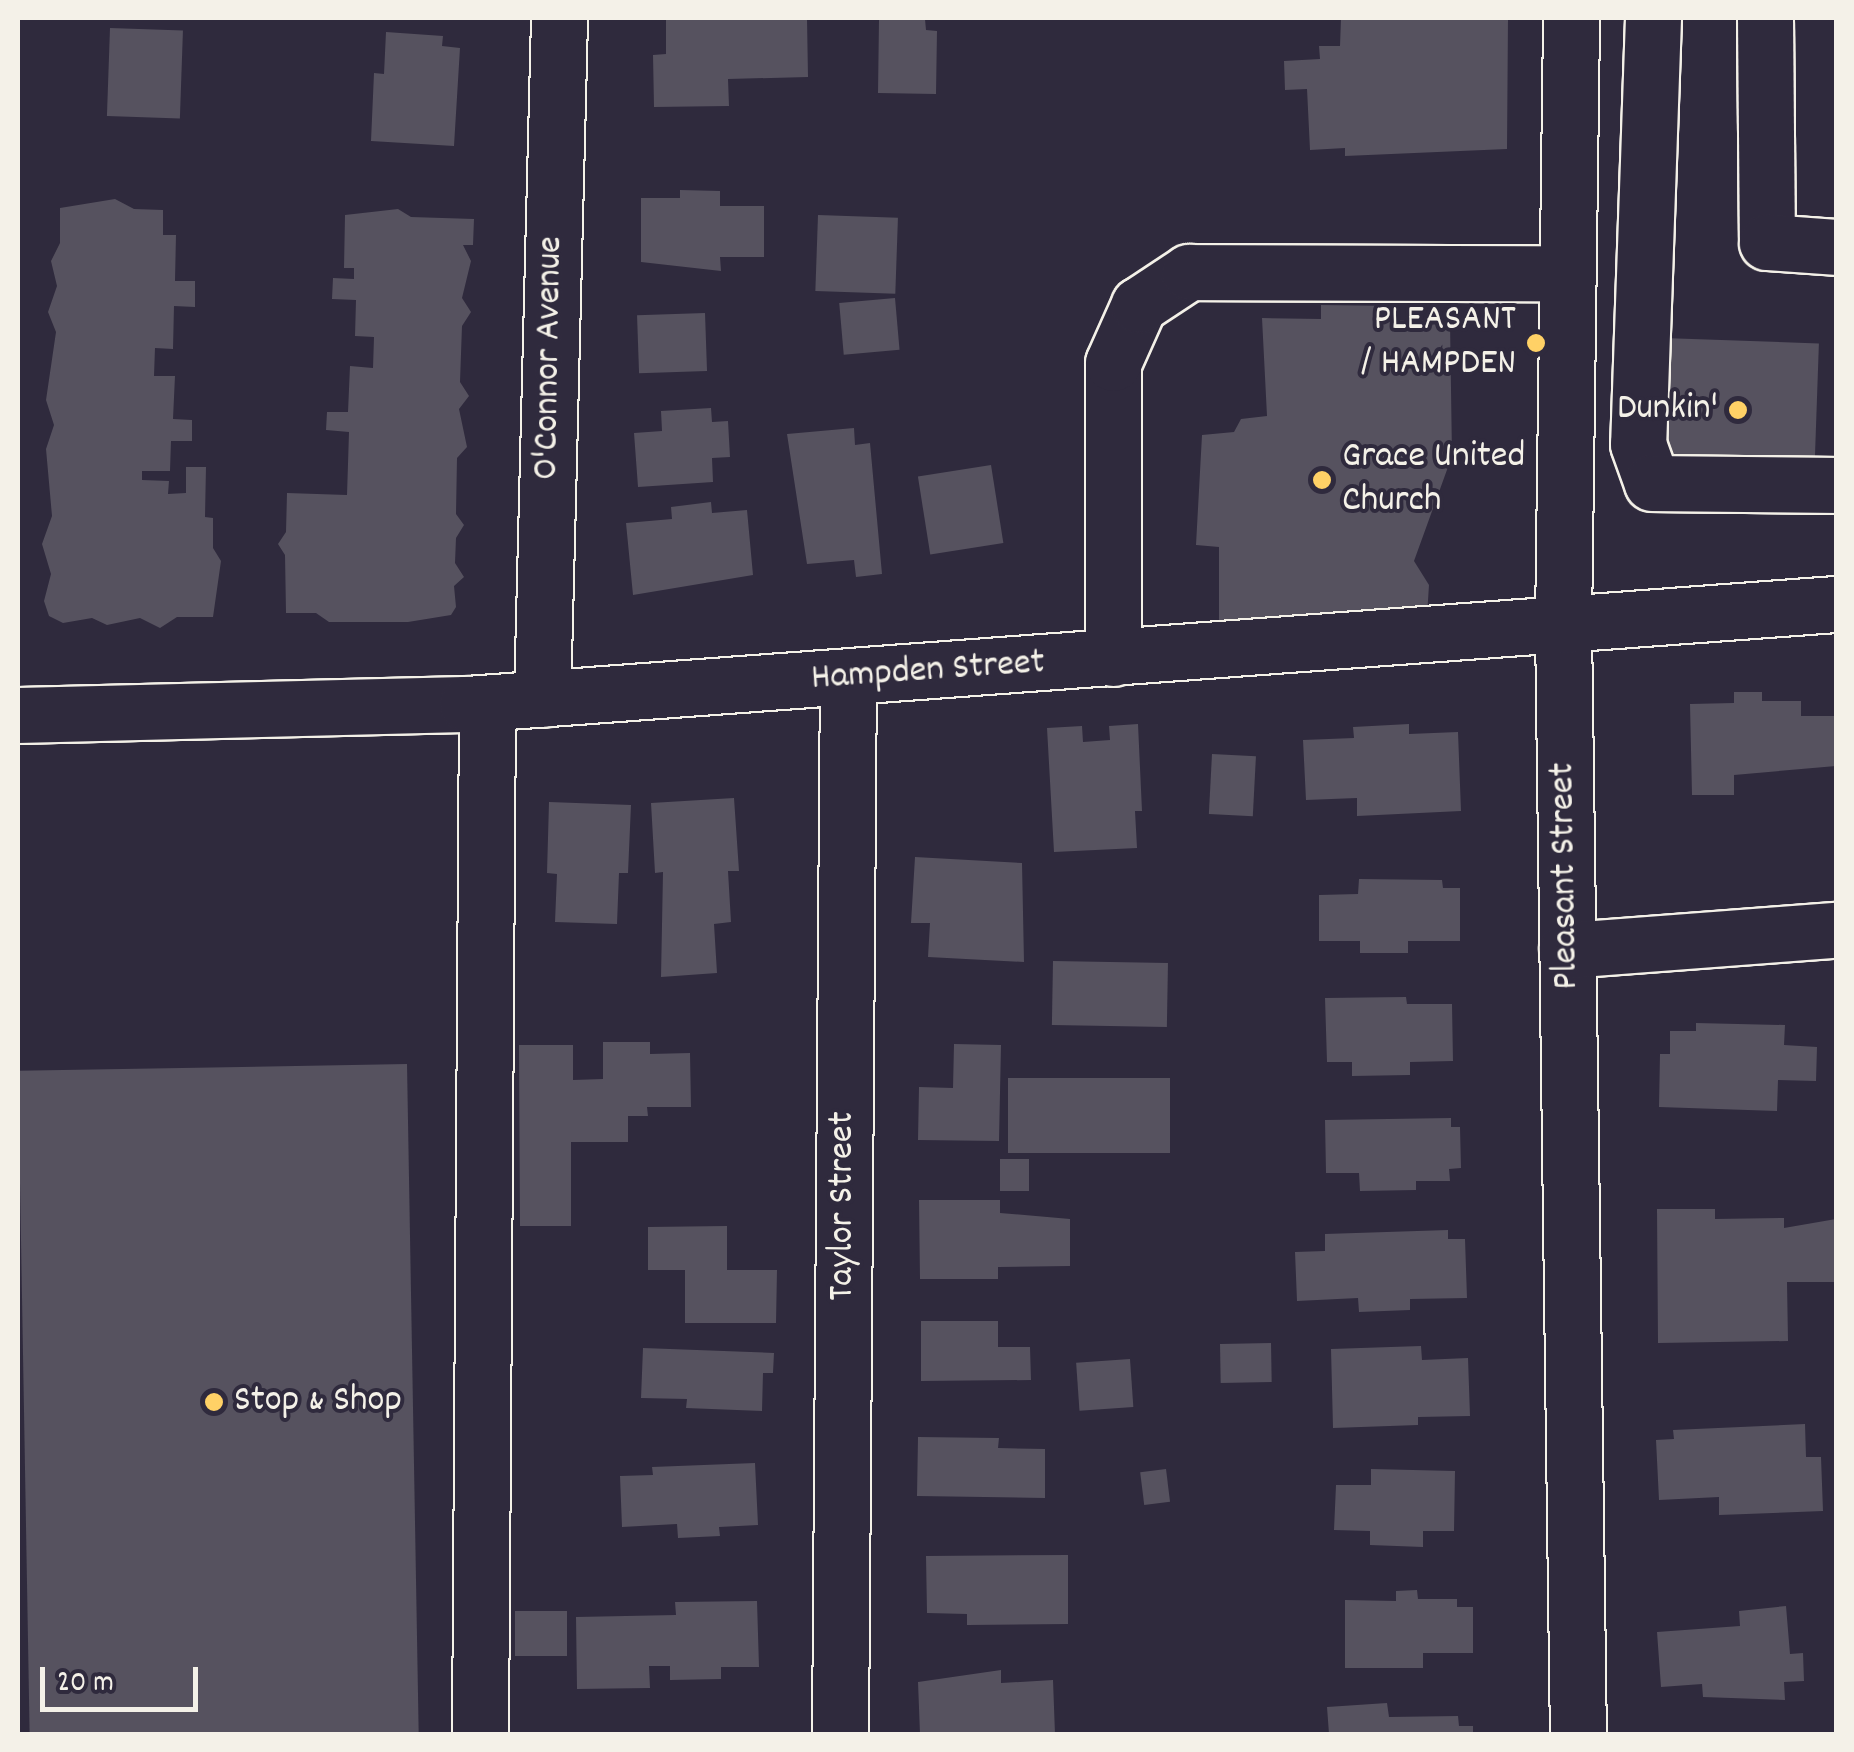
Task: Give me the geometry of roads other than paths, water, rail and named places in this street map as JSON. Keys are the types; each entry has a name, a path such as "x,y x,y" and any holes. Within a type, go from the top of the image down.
{"street":[{"name":"O'Connor Avenue","path":"542,699 559,18"},
{"name":"Pleasant Street","path":"1571,18 1562,625 1578,1734"},
{"path":"1653,18 1638,444 1652,482 1836,486"},
{"path":"1765,18 1767,242 1836,247"},
{"path":"1113,658 1113,364 1140,305 1189,272 1568,273"},
{"name":"Hampden Street","path":"18,715 542,699 1836,604"},
{"name":"Taylor Street","path":"840,1734 848,678"},
{"path":"480,1734 487,702"},
{"path":"1567,950 1836,930"}],"place":[{"name":"PLEASANT / HAMPDEN","path":"1536,343"},
{"name":"Dunkin'","path":"1738,410"},
{"name":"Grace United Church","path":"1322,480"},
{"name":"Stop & Shop","path":"214,1402"}]}
